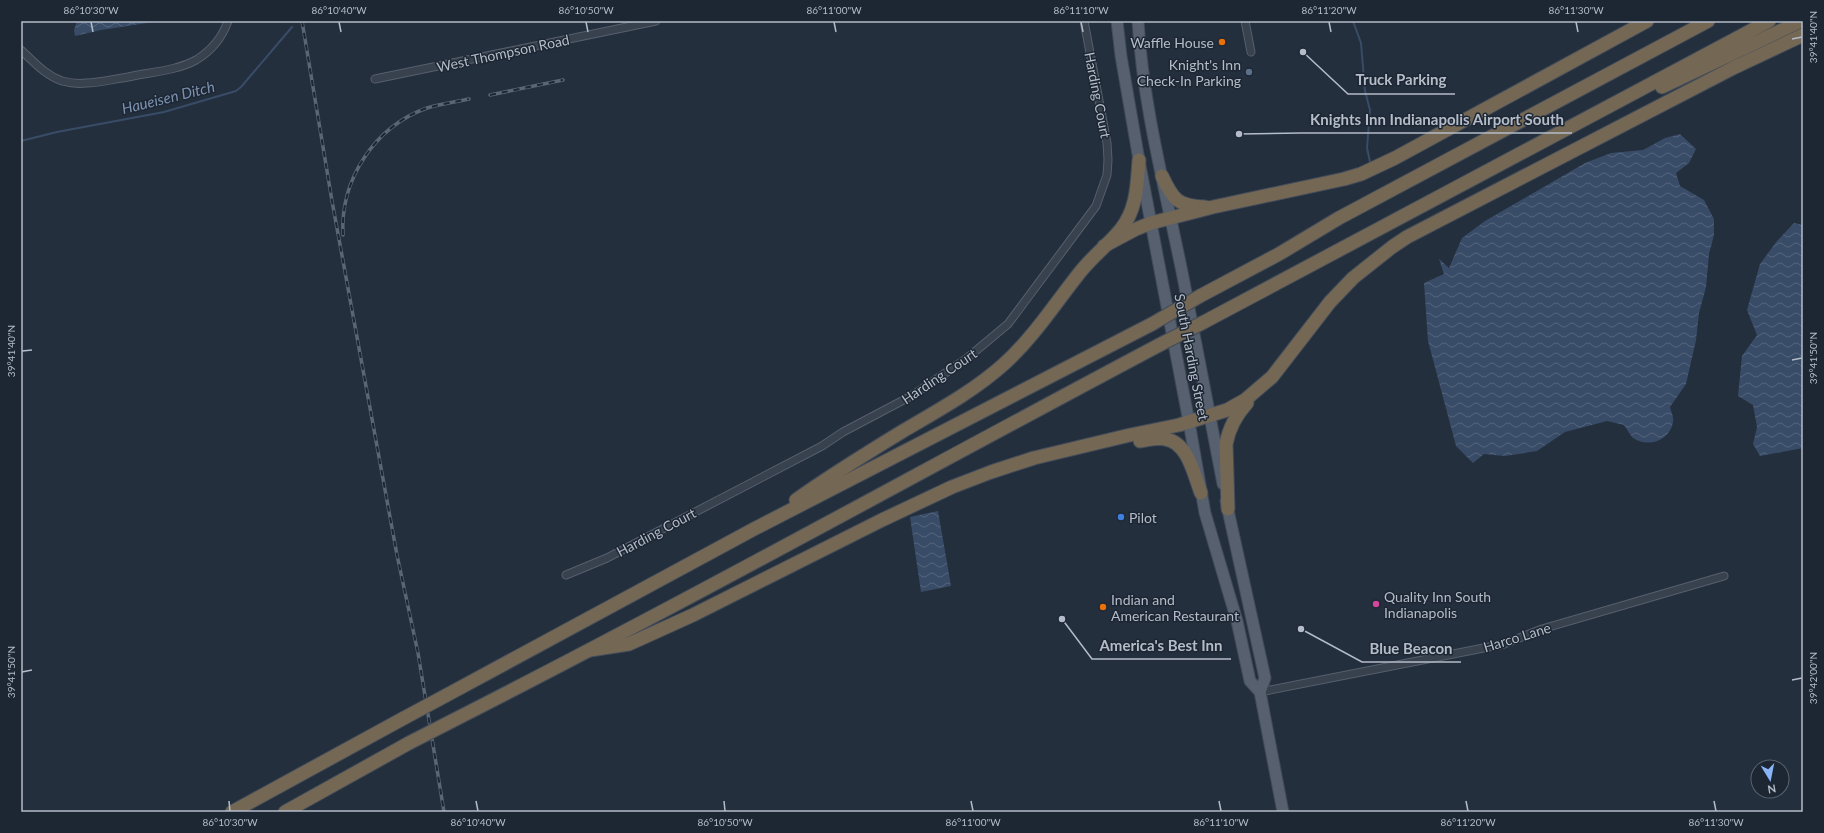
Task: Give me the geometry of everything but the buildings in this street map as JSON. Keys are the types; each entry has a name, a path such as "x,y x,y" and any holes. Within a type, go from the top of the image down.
{"highway":[{"path":"1104,246 1131,231 1171,218 1213,207 1361,174 1395,158 1647,21"},
{"path":"232,812 754,529 1152,324 1200,296 1279,254 1346,214 1708,21"},
{"path":"285,812 409,743 590,650 1204,322 1468,179 1559,133 1768,21"},
{"path":"1559,133 1701,70 1801,21"},
{"path":"1228,509 1225,452 1228,435 1237,415 1284,363 1316,319 1341,290 1365,268 1397,244 1733,68 1803,35"},
{"path":"754,529 849,463 937,411 978,385 999,368 1023,344 1089,261 1120,230 1133,208 1139,160"},
{"path":"1162,176 1169,192 1178,202 1194,206 1213,207"},
{"path":"590,650 629,644 952,487 1034,458 1210,416 1236,405 1259,389"},
{"path":"1075,449 1166,439 1175,442 1184,451 1201,493"}],"main road":[{"name":"South Harding Street","path":"1117,21 1121,56 1139,160 1201,493 1211,539 1237,621 1250,681 1260,692 1283,812"},
{"name":"South Harding Street","path":"1138,21 1143,73 1162,176 1228,509 1266,678 1260,692"}],"street":[{"path":"21,50 38,66 55,78 75,83 93,83 176,68 190,63 214,45 223,33 228,21"},
{"name":"West Thompson Road","path":"375,79 656,21"},
{"name":"Harding Court","path":"566,575 607,558 822,446 843,432 913,395 966,360 1008,324 1096,206 1107,175 1107,143 1084,21"},
{"path":"1245,21 1251,52"},
{"name":"Harco Lane","path":"1260,692 1504,644 1542,629 1724,576"}],"water":[{"path":"77,21 160,21 101,30 75,36 74,30"},
{"path":"1680,134 1696,149 1689,163 1676,173 1680,186 1704,200 1714,219 1714,235 1709,254 1706,287 1699,313 1696,340 1686,384 1670,407 1673,420 1668,434 1658,441 1639,441 1633,438 1624,425 1607,421 1565,432 1537,451 1505,456 1484,454 1473,463 1456,446 1428,341 1424,283 1444,274 1439,259 1449,268 1462,238 1485,221 1585,163 1611,153 1643,150 1665,138"},
{"path":"1794,223 1803,225 1803,448 1760,456 1753,444 1757,427 1753,405 1738,396 1742,356 1757,335 1747,310 1760,264 1777,241"},
{"path":"938,511 951,586 921,592 910,517"}],"waterway":[{"name":"Haueisen Ditch","path":"1353,21 1361,43 1365,91 1370,110 1367,148 1370,162"},
{"name":"Haueisen Ditch","path":"21,141 57,132 164,112 236,91 292,27"}],"railway":[{"path":"302,21 332,201 397,555 418,653 444,812"},
{"path":"490,95 563,80"},
{"path":"343,235 347,195 354,176 364,158 376,142 391,128 408,117 427,108 469,99"}],"place":[{"name":"Waffle House","path":"1222,42"},
{"name":"Truck Parking","path":"1303,52"},
{"name":"Knight's Inn Check-In Parking","path":"1249,72"},
{"name":"Knights Inn Indianapolis Airport South","path":"1239,134"},
{"name":"Pilot","path":"1121,517"},
{"name":"Quality Inn South Indianapolis","path":"1376,604"},
{"name":"Indian and American Restaurant","path":"1103,607"},
{"name":"America's Best Inn","path":"1062,619"},
{"name":"Blue Beacon","path":"1301,629"}]}
